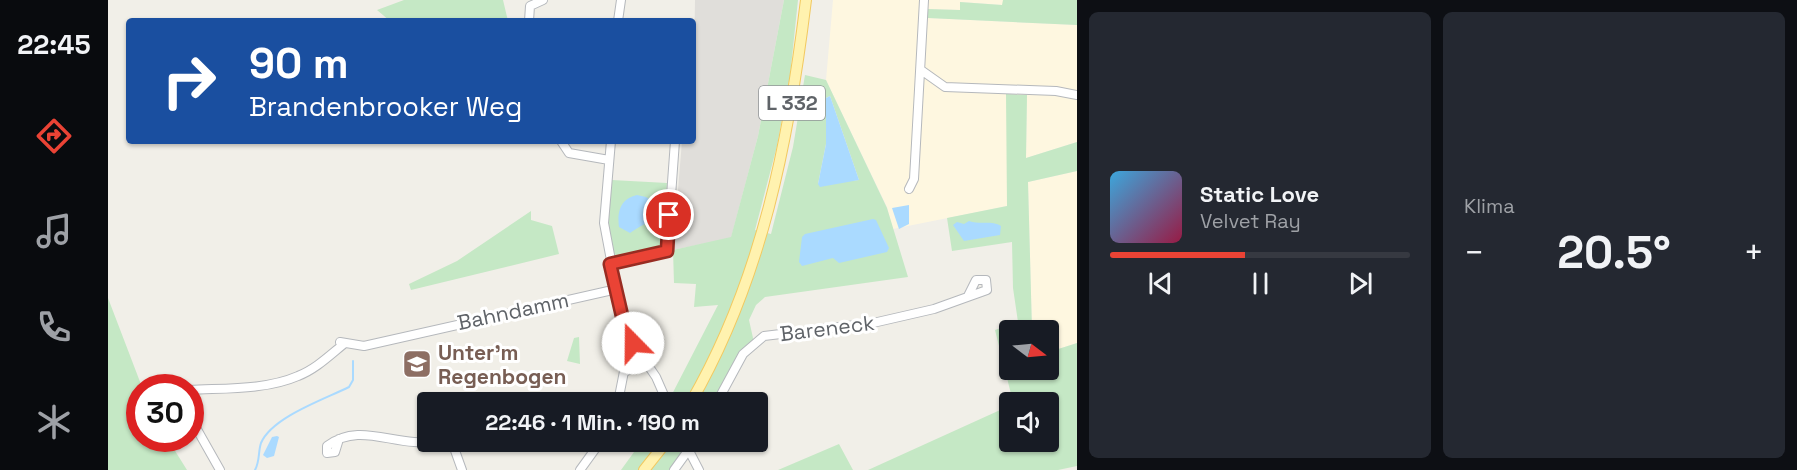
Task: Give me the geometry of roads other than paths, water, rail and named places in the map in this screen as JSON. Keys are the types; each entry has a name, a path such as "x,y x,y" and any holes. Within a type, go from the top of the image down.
{"main road":[{"name":"L 332","path":"696,392 721,344 757,253 771,204 790,116 806,0"},
{"path":"645,470 659,452"}],"street":[{"path":"529,18 530,6 543,0"},
{"path":"618,18 621,0"},
{"path":"909,189 914,179 924,0"},
{"path":"921,70 945,87 1056,91 1077,95"},
{"path":"563,144 569,153 609,160"},
{"path":"611,144 604,223 628,351 620,392"},
{"path":"610,264 667,251 675,144"},
{"name":"Bahndamm","path":"204,389 265,385 298,377 317,366 343,343 364,346 617,289"},
{"name":"Bareneck","path":"722,392 743,354 764,336 873,323 934,309 968,296"},
{"path":"626,333 648,364 662,392"},
{"path":"625,372 631,358 641,354"},
{"path":"625,372 635,366 648,364"},
{"path":"339,439 348,435 367,434 417,442"},
{"path":"204,442 220,470"},
{"path":"455,452 462,470"},
{"path":"580,470 593,452"},
{"path":"674,470 689,452 699,470"}],"water":[{"path":"830,96 859,180 820,187 818,184 826,144 826,98"},
{"path":"637,195 654,202 654,209 648,222 630,233 619,227 619,211 623,203"},
{"path":"909,205 909,224 899,229 892,208"},
{"path":"876,220 889,248 887,252 839,263 833,258 802,266 799,262 802,237 805,234"},
{"path":"969,221 997,224 1001,226 1000,235 964,241 953,225 957,222 964,224"},
{"path":"272,437 279,437 274,456 267,458 263,455"}],"waterway":[{"path":"255,470 261,443 267,434 287,417 349,387 353,380 353,361"}],"place":[{"name":"Unter'm Regenbogen","path":"417,364"}]}
